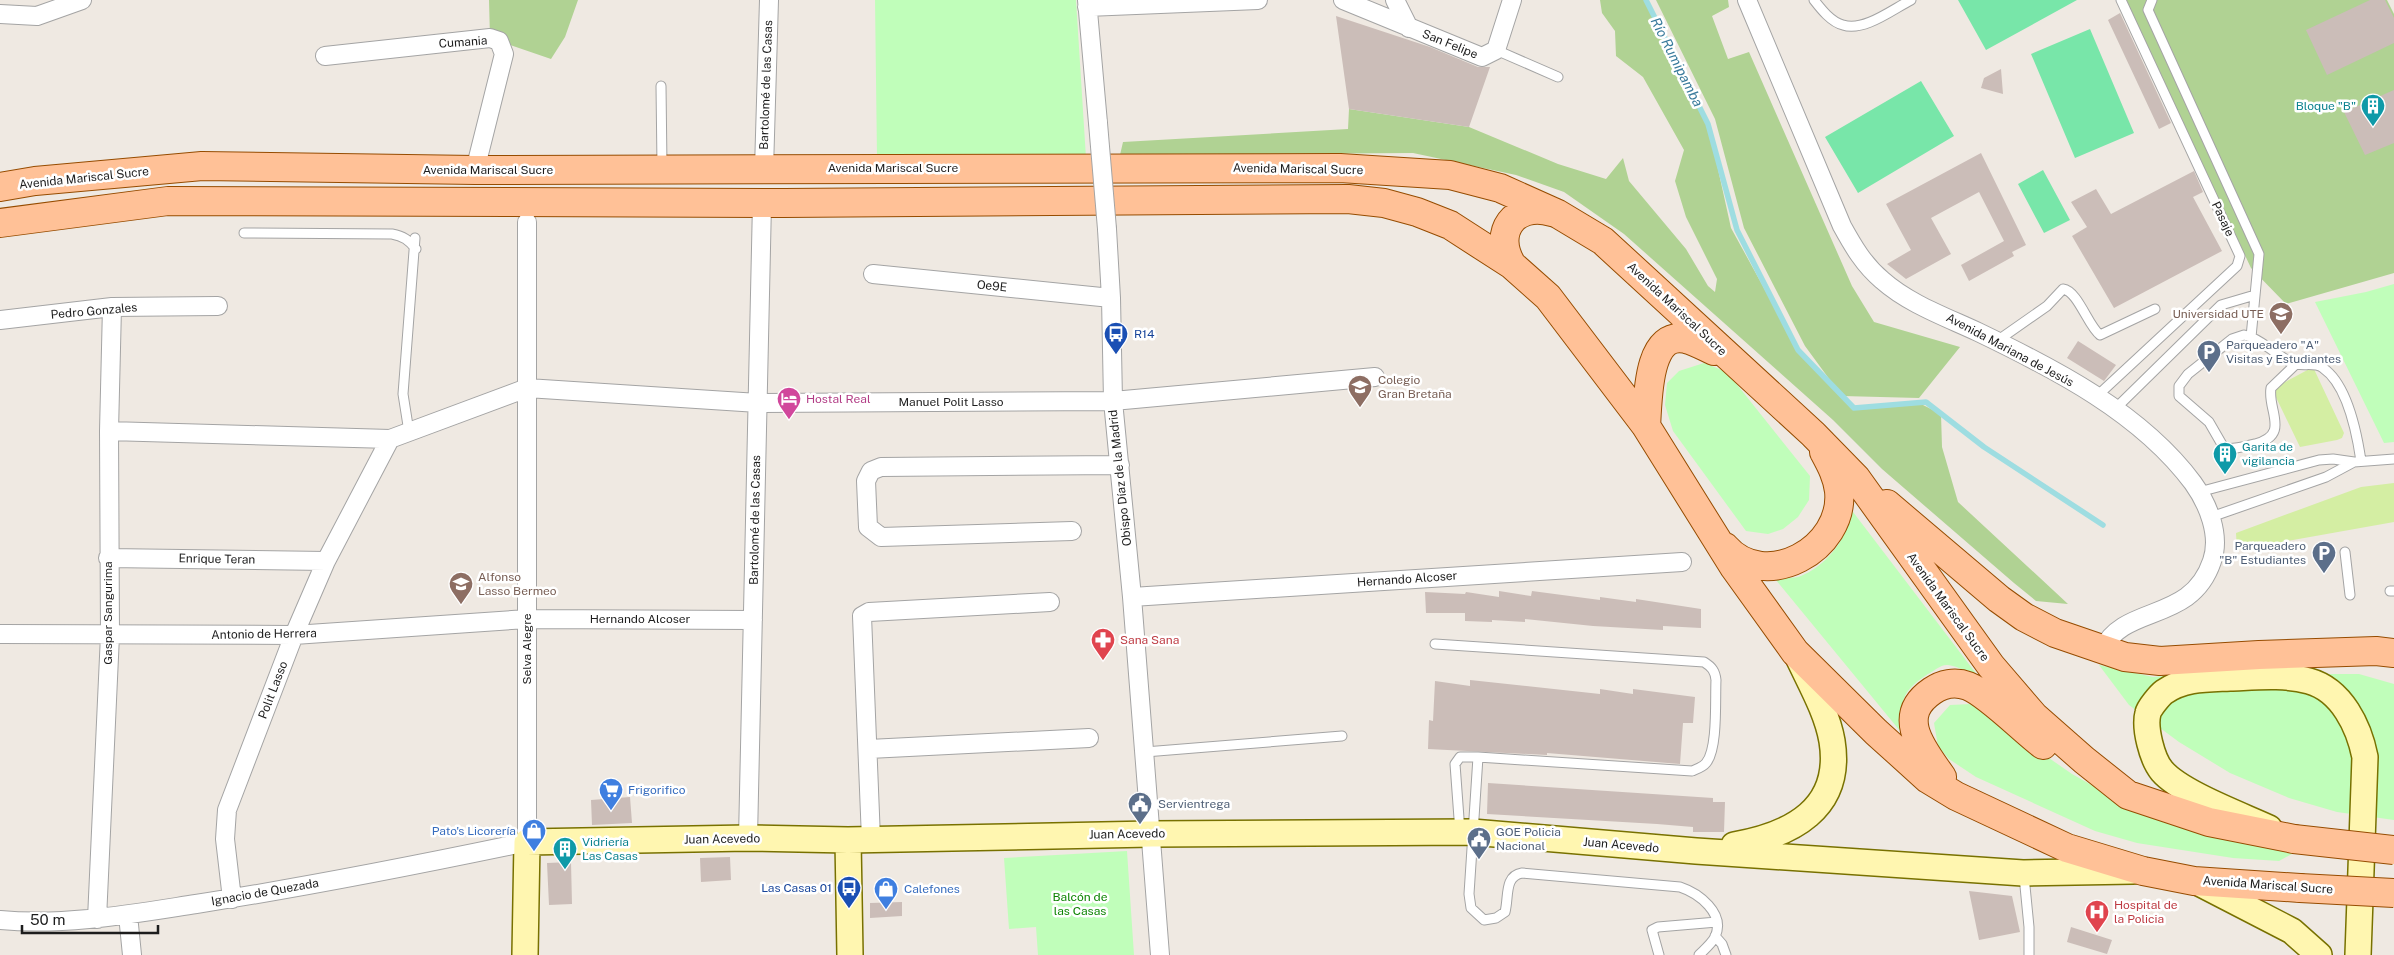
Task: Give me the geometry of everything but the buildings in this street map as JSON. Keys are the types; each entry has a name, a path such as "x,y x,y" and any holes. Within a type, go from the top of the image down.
{"main road":[{"name":"Avenida Mariscal Sucre","path":"0,187 35,181 202,166 475,170 1340,168 1450,176 1500,188 1558,214 1603,241 1813,434 1856,478 1985,658 2034,716 2128,796 2209,822 2294,839 2394,850"},
{"name":"Avenida Mariscal Sucre","path":"0,222 168,201 762,203 1348,199 1384,204 1418,212 1450,225 1512,265 1548,297 1646,426 1712,533 1796,652 1928,779 1956,796 2066,848 2142,871 2194,881 2394,893"},
{"path":"1512,265 1505,253 1503,242 1511,221 1530,209 1541,209 1558,214"},
{"path":"1646,426 1651,371 1660,347 1669,341 1684,338 1731,359"},
{"path":"1712,533 1730,553 1747,564 1770,567 1784,564 1812,552 1827,536 1836,515 1839,493 1835,471 1813,434"},
{"path":"1856,478 1999,599 2024,617 2055,632 2102,650 2131,659 2160,661 2376,651 2394,654"},
{"path":"1956,796 1918,742 1913,722 1915,712 1927,694 1939,686 1951,683 1968,686 1985,696 2014,723 2060,758 2128,796"}],"street":[{"path":"0,14 37,16 82,0"},
{"name":"Bartolomé de las Casas","path":"764,169 769,0"},
{"path":"1087,4 1258,0"},
{"name":"San Felipe","path":"1343,0 1482,57 1496,50 1512,0"},
{"name":"San Felipe","path":"1395,0 1409,28"},
{"name":"Avenida Mariana de Jesús","path":"1747,0 1842,226 1860,258 1882,281 1906,297 1998,341 2097,396 2116,409 2154,439 2177,462 2199,492 2210,517 2214,538 2213,559 2205,578 2188,598 2167,610 2116,630 2108,637 2102,650"},
{"name":"Obispo Díaz de la Madrid","path":"1087,4 1107,229 1111,298 1113,401 1132,597 1160,955"},
{"name":"Cumania","path":"325,56 490,38 499,41 504,54 475,170"},
{"name":"Bartolomé de las Casas","path":"748,838 762,203"},
{"name":"Selva Alegre","path":"526,955 528,222"},
{"name":"Oe9E","path":"873,274 1111,298"},
{"name":"Pedro Gonzales","path":"0,320 112,307 218,306"},
{"name":"Gaspar Sangurima","path":"97,919 110,635 108,431 112,307"},
{"name":"Manuel Polit Lasso","path":"527,388 758,403 1113,401 1375,377"},
{"path":"108,431 390,439 527,388"},
{"name":"Polit Lasso","path":"232,899 225,839 227,810 294,635 326,561 390,439"},
{"path":"1072,531 880,537 868,527 866,481 871,471 881,467 1120,465"},
{"name":"Enrique Teran","path":"108,558 326,561"},
{"name":"Hernando Alcoser","path":"1132,597 1682,562"},
{"path":"850,955 869,749 862,619 864,613 1050,602"},
{"name":"Hernando Alcoser","path":"527,619 753,620"},
{"name":"Antonio de Herrera","path":"0,634 294,635 527,619"},
{"name":"Juan Acevedo","path":"1696,851 1758,841 1777,835 1798,824 1822,800 1830,783 1834,764 1832,740 1823,713 1796,652"},
{"path":"2294,839 2192,793 2162,771 2150,748 2148,712 2163,692 2190,680 2269,676 2310,681 2330,693 2350,715 2361,735 2365,757 2358,955"},
{"path":"869,749 1089,738"},
{"name":"Juan Acevedo","path":"527,842 748,838 860,840 1151,834 1466,833 2023,873"},
{"name":"Ignacio de Quezada","path":"0,920 24,922 97,919 128,915 232,899 527,842"},
{"name":"Avenida Mariscal Sucre","path":"2023,873 2142,871"},
{"path":"2194,881 2292,931 2319,955"},
{"path":"128,915 132,955"}],"lane":[{"path":"1814,0 1825,13 1842,26 1852,26 1871,21 1911,0"},
{"name":"Pasaje","path":"2097,396 2237,266 2240,256 2121,0"},
{"path":"2152,0 2148,10 2258,254 2251,337"},
{"path":"1496,50 1558,77"},
{"path":"661,86 660,142 662,170"},
{"path":"244,233 392,234 406,239 416,249"},
{"path":"409,432 403,394 416,249 415,238"},
{"path":"1998,341 2047,306 2063,289 2068,290 2078,302 2099,334 2155,308"},
{"path":"2116,409 2221,305 2255,295"},
{"path":"2296,364 2271,388 2275,422 2272,435 2263,442 2236,448 2224,448 2209,422 2179,396 2178,386 2188,374 2232,339 2244,336 2251,337 2296,364 2322,367 2334,381 2352,415 2357,462"},
{"path":"2199,492 2319,460 2333,459 2357,462 2394,459"},
{"path":"2210,517 2326,477 2357,462"},
{"path":"2345,552 2350,595"},
{"path":"1435,644 1704,662 1715,672 1712,750 1706,763 1692,771 1478,757 1460,757 1455,764 1466,833 1471,908 1484,920 1496,918 1505,912 1510,879 1514,874 1522,872 1680,887 1693,891 1708,903 1717,922 1716,936 1699,955"},
{"path":"1144,752 1342,736"},
{"path":"1466,833 1478,757"},
{"path":"2023,873 2029,927 2029,955"},
{"path":"1659,955 1652,930 1658,927 1717,922"},
{"path":"1716,936 1722,944 1726,955"}],"green space":[{"path":"489,0 578,0 565,37 551,59 490,38"},
{"path":"875,0 1076,0 1086,158 877,158"},
{"path":"1600,0 1646,0 1708,124 1731,228 1798,350 1838,391 1805,346 1744,228 1715,119 1656,0 1728,0 1729,7 1712,16 1728,59 1749,52 1852,286 1874,322 1960,347 1919,398 1842,396 1854,408 1919,403 1941,414 1942,447 1958,502 2068,604 2036,601 1882,469 1833,420 1624,234 1564,192 1516,175 1413,153 1120,155 1123,142 1348,129 1349,109 1469,127 1558,164 1606,179 1623,158 1629,181 1686,249 1708,286 1715,292 1717,279 1686,217 1675,181 1684,150 1643,77 1616,56 1615,31 1602,13"},
{"path":"1958,0 2077,0 1986,50"},
{"path":"2124,0 2387,0 2394,14 2394,273 2286,304 2251,268"},
{"path":"2090,29 2134,133 2075,158 2031,54"},
{"path":"1921,81 1954,136 1858,193 1825,137"},
{"path":"2043,170 2070,220 2044,233 2018,184"},
{"path":"2394,284 2394,442 2384,443 2315,302 2366,292"},
{"path":"1704,363 1727,372 1810,476 1809,500 1798,517 1783,529 1768,534 1746,531 1673,431 1665,405 1667,383 1679,371"},
{"path":"2313,367 2344,433 2342,438 2337,440 2300,447 2272,389"},
{"path":"2394,483 2394,522 2237,550 2236,533 2361,487"},
{"path":"1850,508 1978,676 1956,667 1945,665 1918,681 1906,694 1903,701 1905,737 1771,574 1798,577 1819,565 1832,553 1842,538"},
{"path":"2099,665 2153,677 2188,674 2359,674 2394,684 2394,820 2337,812 2289,798 2230,773 2179,742 2129,705"},
{"path":"1971,704 2072,774 2104,792 2299,850 2279,861 2233,858 2137,843 2095,831 1976,777 1949,759 1938,746 1934,723 1950,705"},
{"name":"Balcón de las Casas","path":"1127,851 1134,955 1038,955 1036,927 1009,929 1004,858"}],"waterway":[{"name":"Río Rumipamba","path":"1646,0 1708,124 1737,230 1798,350 1854,408 1926,402 1984,447 2103,525"}],"place":[{"name":"Bloque \"B\"","path":"2373,127"},
{"name":"Universidad UTE","path":"2281,335"},
{"name":"R14","path":"1116,355"},
{"name":"Parqueadero \"A\" Visitas y Estudiantes","path":"2209,373"},
{"name":"Colegio Gran Bretaña","path":"1360,408"},
{"name":"Hostal Real","path":"789,420"},
{"name":"Garita de vigilancia","path":"2225,475"},
{"name":"Parqueadero \"B\" Estudiantes","path":"2324,574"},
{"name":"Alfonso Lasso Bermeo","path":"461,605"},
{"name":"Sana Sana","path":"1103,661"},
{"name":"Frigorifico","path":"611,811"},
{"name":"Servientrega","path":"1140,825"},
{"name":"Pato's Licorería","path":"534,852"},
{"name":"GOE Policia Nacional","path":"1479,860"},
{"name":"Vidriería Las Casas","path":"565,870"},
{"name":"Las Casas 01","path":"849,909"},
{"name":"Calefones","path":"886,910"},
{"name":"Hospital de la Policia","path":"2097,933"}]}
